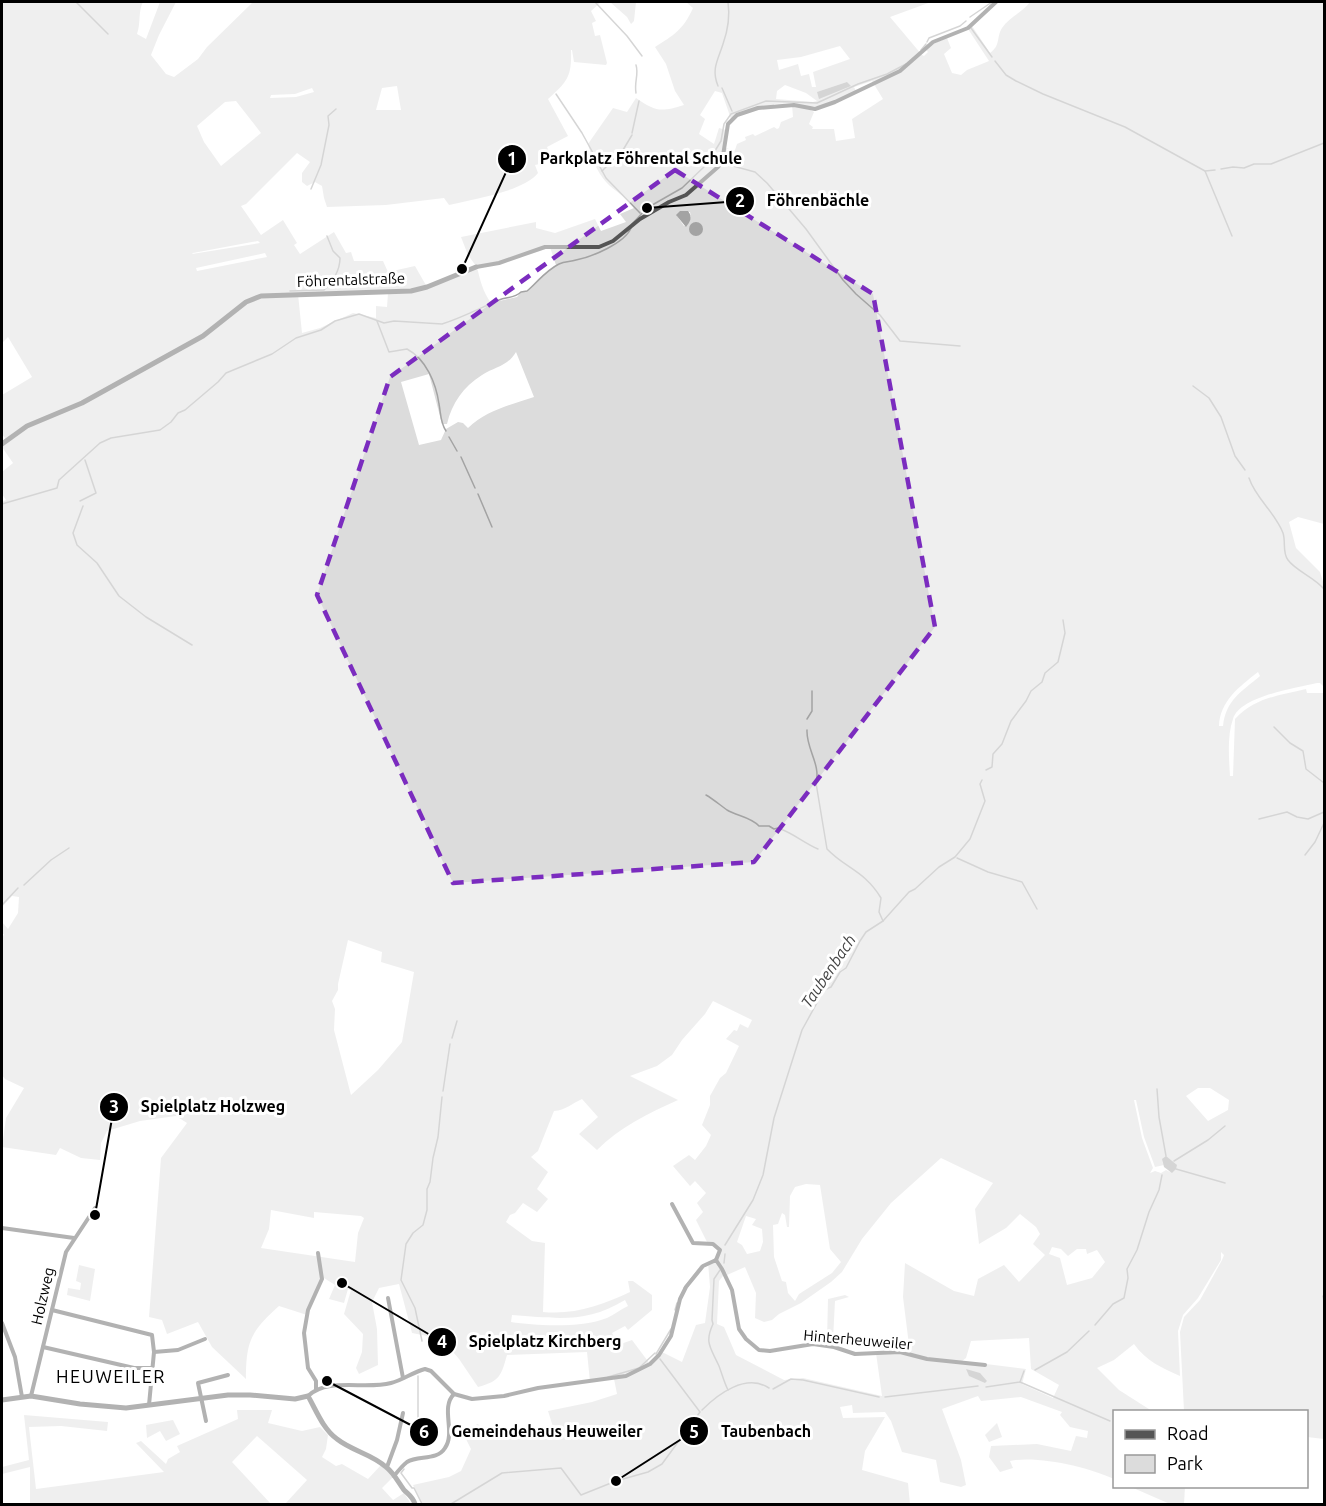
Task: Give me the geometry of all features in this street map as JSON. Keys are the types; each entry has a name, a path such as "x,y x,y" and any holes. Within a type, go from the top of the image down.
{"street":[{"name":"Föhrentalstraße","path":"2,444 27,426 82,403 203,336 246,302 261,296 411,291 433,285 476,267 499,263 545,247 599,247 613,241 632,225 669,202 686,195 718,167 722,162 728,124 737,116 758,108 794,105 815,109 835,102 900,72 933,42 968,28 996,2"},
{"name":"Hinterheuweiler","path":"672,1204 693,1243 713,1244 720,1250 716,1260 723,1269 732,1290 739,1329 746,1340 759,1350 771,1351 813,1344 834,1347 855,1354 900,1352 927,1359 986,1365"},
{"name":"Holzweg","path":"31,1396 66,1251 95,1208"},
{"path":"2,1228 74,1238"},
{"path":"316,1389 316,1381 308,1368 304,1333 308,1310 322,1279 318,1253"},
{"path":"2,1400 31,1396 111,1408 250,1395 295,1399 308,1396 316,1389 332,1386 390,1383 425,1369 431,1371 454,1394 472,1399 488,1399 538,1388 614,1379 636,1372 650,1364 659,1355 671,1336 680,1299 686,1287 703,1266 716,1260"},
{"path":"388,1298 403,1378"},
{"path":"52,1310 152,1335 154,1352 149,1405"},
{"path":"2,1323 15,1357 22,1397"},
{"path":"154,1352 178,1350 205,1339"},
{"path":"43,1347 134,1368 152,1368"},
{"path":"198,1383 228,1375"},
{"path":"192,1379 198,1383 206,1421"},
{"path":"394,1476 408,1461 437,1455 445,1448 448,1440 449,1403 454,1394"},
{"path":"308,1396 319,1417 336,1438 387,1467 405,1492 410,1495 414,1504"},
{"path":"387,1467 397,1440 403,1413"}],"highlighted area":[{"path":"675,170 873,294 935,627 754,862 453,883 317,595 390,377"}],"green space":[{"path":"2,2 143,2 137,34 146,39 160,2 176,2 151,55 166,74 174,77 198,59 207,47 253,2 601,2 591,11 596,21 592,23 595,36 600,35 607,63 606,65 574,62 571,50 567,78 548,99 568,136 547,147 553,161 535,165 538,173 531,180 497,194 449,205 444,198 386,205 327,207 322,186 315,182 307,186 302,182 302,173 310,162 297,153 246,204 241,206 261,235 283,220 297,243 294,245 300,254 334,232 346,253 351,252 354,261 383,261 388,272 415,266 427,287 476,266 468,255 461,237 536,222 536,228 555,233 595,219 601,231 626,222 620,214 634,208 603,178 588,144 613,108 627,112 636,98 659,109 684,105 675,91 666,64 655,47 673,35 686,22 693,8 686,2 931,2 890,17 924,56 930,45 947,38 951,48 944,54 952,73 961,75 989,61 968,29 972,26 990,53 996,47 1005,24 1030,2 1324,2 1324,524 1298,517 1289,522 1296,548 1320,572 1324,585 1324,687 1317,683 1270,694 1246,704 1233,719 1229,747 1230,776 1233,776 1235,719 1251,706 1268,698 1306,689 1307,693 1324,693 1324,1439 1308,1437 1308,1410 1184,1410 1180,1332 1184,1317 1200,1300 1222,1260 1224,1255 1221,1252 1221,1260 1198,1298 1183,1315 1178,1331 1180,1376 1149,1359 1134,1344 1114,1360 1097,1368 1119,1390 1150,1410 1113,1410 1113,1479 1077,1466 1034,1460 1010,1461 1013,1468 1000,1472 989,1457 991,1446 1037,1444 1071,1451 1076,1436 1087,1438 1088,1431 1070,1427 1060,1415 1062,1412 1021,1397 981,1401 978,1396 942,1409 961,1460 966,1485 961,1487 940,1482 936,1460 902,1452 891,1421 885,1412 853,1413 852,1405 840,1407 843,1418 885,1417 865,1451 862,1470 908,1483 910,1504 422,1504 413,1485 449,1477 461,1471 471,1449 466,1439 477,1424 502,1434 527,1434 554,1430 548,1411 617,1394 614,1379 590,1382 587,1352 507,1355 498,1377 478,1387 442,1339 412,1333 399,1284 379,1288 372,1302 377,1329 378,1365 359,1374 356,1368 362,1352 363,1334 344,1314 351,1290 348,1289 344,1303 329,1299 335,1285 324,1278 307,1315 279,1306 256,1330 247,1355 246,1379 212,1347 198,1322 167,1334 162,1320 149,1317 161,1158 187,1123 176,1116 140,1121 107,1131 101,1143 100,1160 81,1158 60,1148 56,1155 2,1147 6,1118 24,1088 5,1079 2,1075 2,939 4,934 2,934 2,922 8,929 18,913 19,897 12,896 2,907 2,502 6,500 2,494 2,472 13,463 2,447 5,438 2,434 2,395 32,377 8,337 2,343","holes":["840,46 850,59 813,72 816,87 812,87 809,74 801,76 798,64 779,70 777,60 801,57","872,81 883,99 852,119 855,138 836,141 834,129 812,129 813,127 809,124 814,112 792,105 793,117 781,122 777,129 774,127 755,136 753,134 745,137 746,140 737,144 735,150 725,148 726,130 719,128 714,144 699,134 705,119 700,115 715,91 722,93 731,119 758,108 774,107 774,104 793,103 810,107 825,105 856,91 854,87","785,85 806,93 817,101 776,99 777,91","397,86 401,110 376,110 382,88","312,88 314,92 296,97 270,98 271,95 295,94","236,101 261,133 221,166 204,142 197,126 225,102","682,211 690,212 691,217 684,226 677,216","258,241 260,243 192,254","545,247 550,247 556,265 517,297 491,303 484,290 477,267 515,258","265,253 267,257 197,271 196,268","388,293 387,307 376,306 376,318 353,313 320,328 302,333 298,294","516,352 534,397 491,412 468,428 458,422 446,429 441,440 419,445 401,382 429,374 442,424 447,424 455,402 464,390 482,375 509,360","1258,672 1260,676 1231,703 1227,709 1223,726 1219,726 1220,717 1227,702 1244,683","348,940 382,952 381,962 414,972 402,1042 378,1070 351,1095 334,1030 335,1009 332,1001 338,990","713,1001 752,1020 748,1028 740,1024 737,1031 734,1030 726,1039 739,1046 726,1073 720,1078 710,1096 710,1105 702,1125 711,1135 706,1146 695,1160 689,1155 673,1166 690,1186 695,1181 706,1193 697,1203 703,1212 696,1220 708,1244 716,1246 720,1252 716,1260 708,1262 710,1287 705,1323 696,1325 682,1362 662,1352 650,1364 632,1340 618,1345 612,1333 625,1326 628,1330 652,1310 652,1295 633,1281 628,1281 630,1292 609,1301 566,1312 543,1312 545,1243 532,1241 506,1222 523,1203 537,1212 548,1199 537,1189 548,1172 531,1157 538,1151 554,1111 582,1099 598,1117 579,1134 597,1150 646,1115 678,1100 630,1076 657,1066 672,1055 705,1014","1198,1088 1210,1088 1229,1100 1228,1110 1208,1121 1186,1096","1134,1100 1136,1100 1144,1137 1155,1167 1164,1165 1162,1161 1170,1172 1166,1170 1161,1173 1155,1171 1150,1173 1153,1168 1142,1138","941,1158 993,1183 975,1209 979,1244 1006,1228 1020,1214 1036,1227 1040,1234 1033,1244 1045,1255 1019,1282 1004,1265 978,1279 974,1296 954,1291 905,1263 903,1297 910,1353 876,1353 882,1396 803,1378 784,1380 736,1355 724,1327 717,1324 719,1281 726,1272 727,1275 745,1267 756,1293 755,1318 764,1322 772,1320 801,1303 842,1272 862,1239 891,1203","806,1184 820,1185 830,1249 841,1262 832,1273 799,1294 795,1301 788,1293 786,1282 782,1281 774,1257 773,1225 778,1224 782,1213 789,1227 790,1196 795,1187","271,1210 314,1218 314,1212 361,1216 364,1218 358,1233 355,1262 261,1248 269,1229","746,1216 756,1219 752,1225 762,1229 763,1242 760,1251 747,1254 742,1245 737,1242","1052,1247 1061,1249 1068,1256 1077,1249 1086,1249 1087,1254 1097,1250 1105,1262 1092,1278 1067,1285 1060,1258 1049,1254","625,1300 628,1306 607,1318 572,1325 511,1322 512,1315 570,1318 611,1308","1029,1338 1031,1369 1059,1385 1053,1398 1022,1384 1026,1369 962,1361 966,1358 971,1341"]},
{"path":"610,2 636,2 634,21 631,24 627,17"},
{"path":"79,1265 95,1269 90,1301 67,1295 68,1288 80,1290 81,1283 76,1281"},
{"path":"845,1295 849,1297 835,1301 833,1340 861,1347 821,1340 827,1339 828,1299"},
{"path":"237,1410 272,1410 268,1423 302,1431 320,1427 328,1435 322,1457 336,1466 342,1464 368,1479 381,1465 393,1477 382,1488 393,1500 404,1493 411,1504 285,1504 307,1480 257,1436 232,1462 271,1504 30,1504 30,1467 2,1474 2,1467 29,1460 24,1415 108,1422 107,1431 61,1426 29,1427 36,1489 164,1472 136,1443 141,1441 166,1464 168,1459 180,1452 177,1446 238,1419"},
{"path":"173,1420 180,1434 166,1441 160,1431 147,1438 146,1425"},
{"path":"997,1423 1002,1437 989,1442 985,1435"},
{"path":"1133,1488 1185,1488 1184,1504 1170,1504"}],"shaded area":[{"path":"847,82 851,86 819,99 817,92"},
{"path":"680,211 688,211 691,217 686,227 676,215"},
{"path":"696,222 701,224 703,229 701,234 696,236 691,234 689,229 691,224"},
{"path":"1166,1156 1177,1165 1172,1173 1164,1167 1162,1159"},
{"path":"966,1369 980,1373 987,1381 985,1383 969,1376"}],"waterway":[{"path":"76,2 108,34"},
{"path":"595,2 627,36 642,56"},
{"path":"718,86 715,69 725,39 729,12 728,2"},
{"path":"970,17 992,2"},
{"path":"927,42 929,38 960,26 966,21"},
{"path":"971,28 992,57"},
{"path":"921,50 926,44"},
{"path":"995,61 1006,75 1016,81 1125,127 1205,171 1215,170"},
{"path":"632,224 647,208 682,188 707,164 721,141 724,124 731,114 766,101 817,103 906,64"},
{"path":"636,65 636,93"},
{"path":"722,88 732,111"},
{"path":"556,94 593,153"},
{"path":"632,133 639,101"},
{"path":"311,189 321,165 329,125 328,116 336,109"},
{"path":"602,171 623,150 632,135"},
{"path":"1221,169 1271,164 1324,143"},
{"path":"594,156 606,178 640,213"},
{"path":"727,159 733,166 755,172 767,183 806,229 843,280 880,315 900,341 960,346"},
{"path":"1205,171 1232,236"},
{"path":"2,504 57,488 59,480 100,443 111,438 160,430 226,373 272,354 296,338 321,330 335,321 359,314 384,323 394,321 442,324 449,322 499,300 527,291 554,267 563,262 574,261 607,249 628,234 631,228"},
{"path":"290,291 324,290 333,280 340,258 333,251 327,236"},
{"path":"377,321 389,352 407,349 425,365 438,396 446,431"},
{"path":"1193,386 1209,398 1221,417 1235,456 1245,470"},
{"path":"449,437 457,451"},
{"path":"461,457 475,488"},
{"path":"80,501 96,493 85,460"},
{"path":"1249,478 1252,486 1280,525 1288,560 1324,589"},
{"path":"478,494 492,527"},
{"path":"83,506 73,533 77,545 97,563 119,596 146,617 192,645"},
{"name":"Taubenbach","path":"986,770 992,767 993,754 1002,744 1011,721 1031,691 1042,682 1045,673 1058,662 1065,633 1063,620"},
{"path":"807,719 812,711 812,691"},
{"path":"1274,727 1290,743 1303,751 1306,769 1324,783"},
{"path":"807,730 817,769 816,783 827,849 875,889 881,898 879,912 883,921"},
{"name":"Taubenbach","path":"725,1245 753,1200 763,1175 774,1118 802,1030 824,990 831,987 840,972 846,968 866,932 883,921 909,892 955,857 970,839 985,801 980,784 982,780"},
{"path":"706,795 727,810 759,826 778,828 818,849"},
{"path":"1259,819 1287,812 1308,819 1324,812"},
{"path":"1305,855 1315,842 1324,823"},
{"path":"24,885 51,860 69,848"},
{"path":"957,858 988,872 1022,882 1037,909"},
{"path":"2,905 18,888"},
{"path":"452,1038 457,1021"},
{"path":"443,1091 450,1044"},
{"path":"1157,1089 1166,1156"},
{"path":"422,1341 415,1308 401,1280 406,1244 413,1233 423,1225 427,1210 427,1189 438,1137 442,1097"},
{"path":"1174,1161 1208,1140 1225,1126"},
{"path":"1176,1169 1225,1183"},
{"path":"1095,1325 1113,1304 1124,1298 1128,1278 1127,1269 1137,1250 1149,1212 1159,1190 1162,1175"},
{"path":"724,1263 725,1254"},
{"name":"Taubenbach","path":"684,1288 701,1266"},
{"path":"720,1270 714,1279 713,1324 709,1341 728,1390"},
{"path":"1323,1296 1324,1301"},
{"name":"Taubenbach","path":"675,1310 677,1303"},
{"name":"Taubenbach","path":"656,1354 671,1329"},
{"path":"1035,1370 1067,1352 1089,1331"},
{"path":"608,1377 639,1368 655,1353"},
{"name":"Taubenbach","path":"451,1504 502,1473 561,1468 581,1495 616,1481 648,1472 662,1464 700,1412 660,1359"},
{"path":"986,1387 1020,1382 1024,1371"},
{"path":"418,1376 418,1419"},
{"path":"773,1389 791,1379 879,1397"},
{"path":"1020,1382 1110,1421"},
{"path":"702,1410 724,1392 742,1384 760,1384 769,1388"},
{"path":"885,1397 978,1386"},
{"path":"404,1469 401,1473 414,1488 422,1504"}],"place":[{"name":"Föhrenbächle","path":"647,208"},
{"name":"Parkplatz Föhrental Schule","path":"462,269"},
{"name":"Spielplatz Holzweg","path":"95,1215"},
{"name":"Spielplatz Kirchberg","path":"342,1283"},
{"name":"Gemeindehaus Heuweiler","path":"327,1381"},
{"name":"Taubenbach","path":"616,1481"}],"district":[{"name":"HEUWEILER","path":"111,1377"}]}
